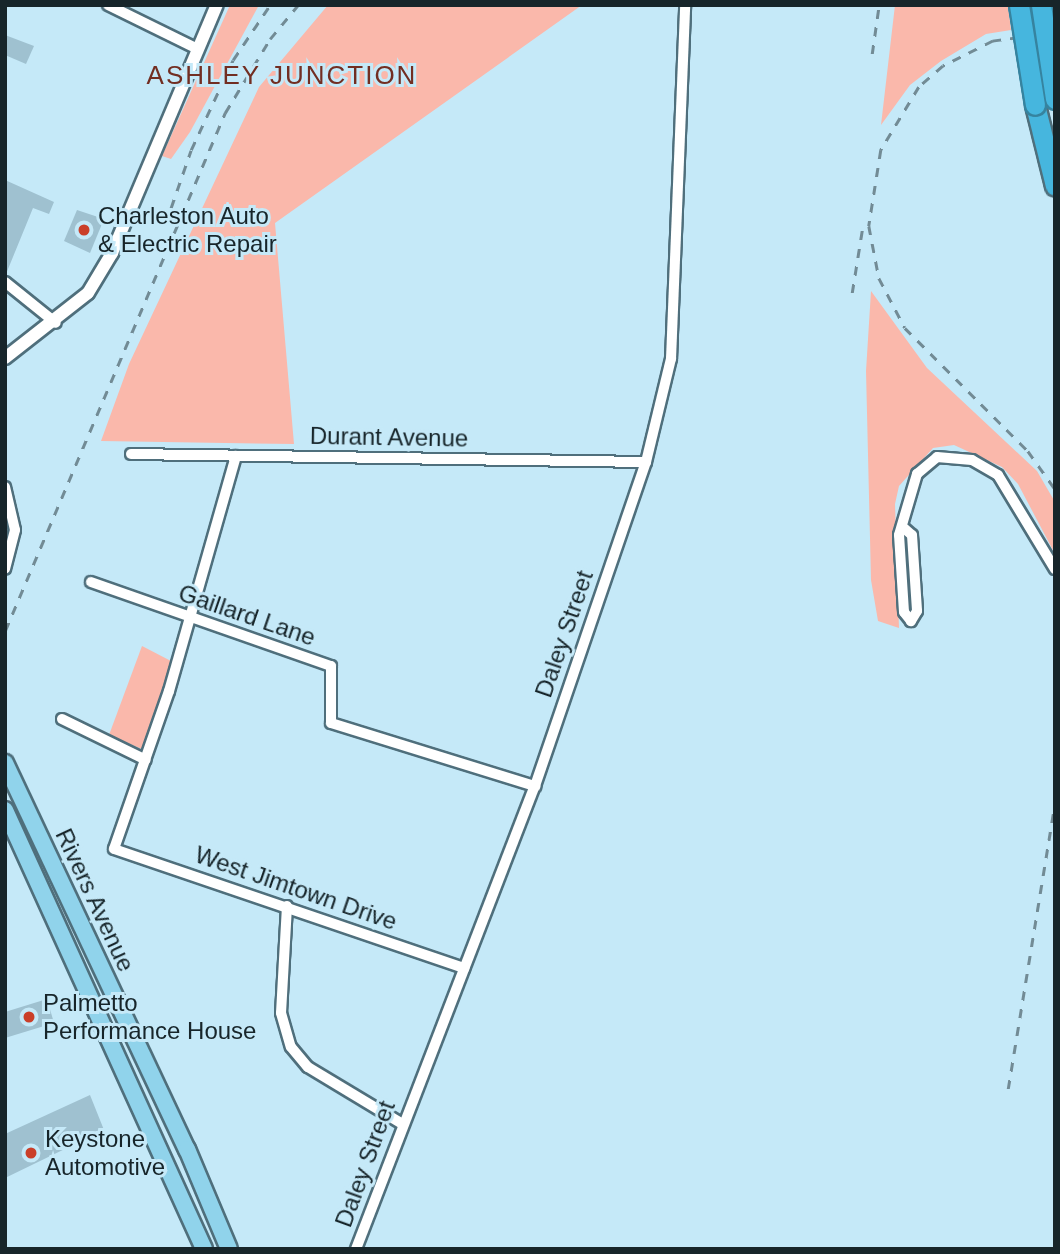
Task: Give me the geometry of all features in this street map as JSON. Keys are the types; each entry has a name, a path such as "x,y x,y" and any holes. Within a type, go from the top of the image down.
{"highway":[{"path":"1019,5 1035,105 1055,186"},
{"path":"1041,5 1055,99"}],"main road":[{"name":"Rivers Avenue","path":"5,763 187,1149 229,1249"},
{"name":"Rivers Avenue","path":"5,810 204,1249"}],"street":[{"path":"108,5 198,49"},
{"path":"5,359 55,323 88,293 112,253 217,5"},
{"name":"Daley Street","path":"356,1249 401,1123 535,786 646,462 671,359 685,5"},
{"path":"5,282 55,323"},
{"name":"Durant Avenue","path":"131,454 646,462"},
{"path":"62,719 146,760 236,456"},
{"path":"905,529 912,535 914,560 917,611 911,621 904,612 899,535 905,529 907,498 917,474 937,457 972,460 998,475 1055,569"},
{"path":"5,486 15,530 5,569"},
{"name":"Gaillard Lane","path":"91,582 331,666 331,723 535,786"},
{"name":"West Jimtown Drive","path":"146,760 114,849 464,968"},
{"path":"287,906 281,1013 292,1047 308,1067 401,1123"}],"shaded area":[{"path":"230,5 259,5 190,132 171,159 162,156"},
{"path":"328,5 582,5 275,223 294,444 101,441 129,364 259,87"},
{"path":"895,5 1008,5 1011,30 986,34 941,61 910,85 881,125"},
{"path":"871,291 927,368 1037,471 1055,502 1055,554 1018,484 1002,467 954,445 933,448 899,486 895,504 899,628 878,621 871,580 866,371"},
{"path":"142,646 171,661 144,750 109,735"}],"building":[{"path":"5,35 34,46 26,64 5,55"},
{"path":"5,180 54,202 49,214 33,208 6,274"},
{"name":"Charleston Auto & Electric Repair","path":"77,210 104,219 90,253 64,241"},
{"name":"Palmetto Performance House","path":"47,999 54,1023 5,1038 5,1012"},
{"name":"Keystone Automotive","path":"90,1095 104,1130 5,1178 5,1134"}],"railway":[{"path":"165,225 191,150 233,60 270,5"},
{"path":"5,631 225,113 270,39 298,5"},
{"path":"872,54 879,5"},
{"path":"1055,33 993,41 943,66 919,87 881,150 869,226 879,278 905,328 1028,451 1055,489"},
{"path":"852,293 863,224"},
{"path":"1008,1089 1055,803"}],"place":[{"name":"Charleston Auto & Electric Repair","path":"84,230"},
{"name":"Palmetto Performance House","path":"29,1017"},
{"name":"Keystone Automotive","path":"31,1153"}],"district":[{"name":"ASHLEY JUNCTION","path":"282,76"}]}
